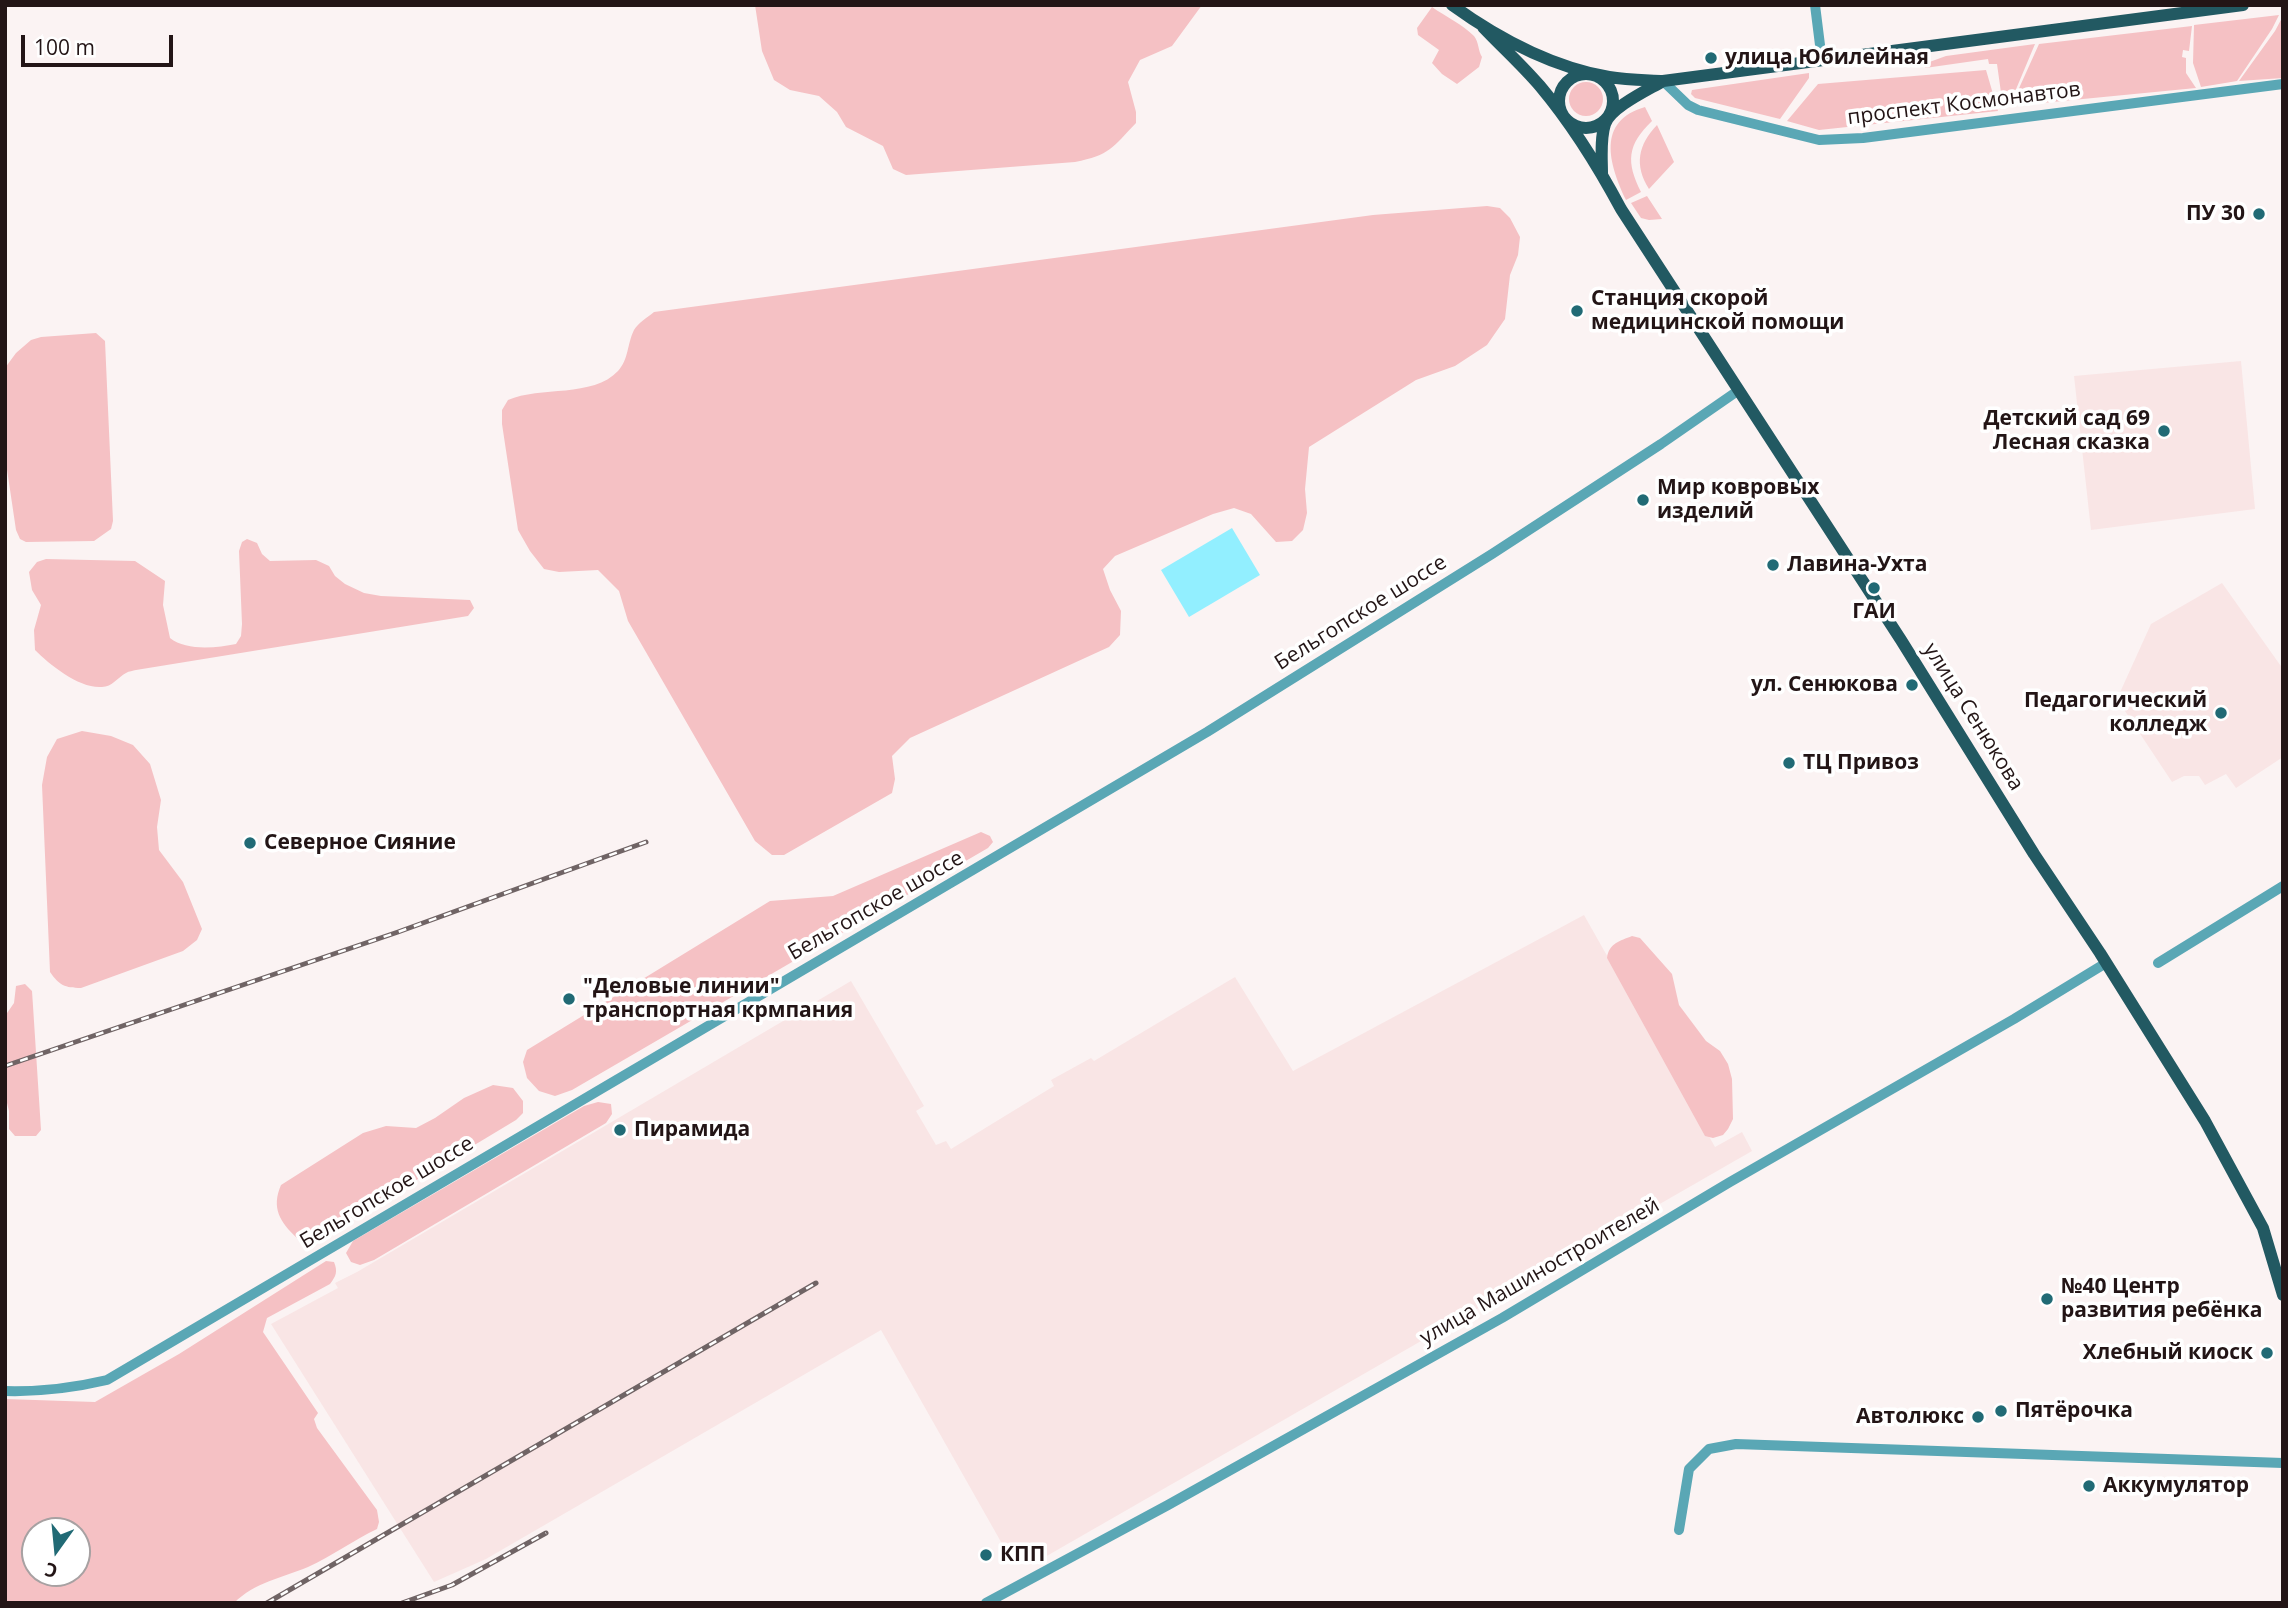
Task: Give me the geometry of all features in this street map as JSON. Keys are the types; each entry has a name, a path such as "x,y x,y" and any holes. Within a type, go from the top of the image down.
{"main road":[{"name":"улица Сенюкова","path":"1452,5 1483,27 1536,55 1595,74 1610,86 1614,104 1603,133 1602,174"},
{"path":"1663,81 1635,97 1597,126 1588,128 1571,124 1564,118 1558,101 1564,84 1578,74 1663,81 2243,5"},
{"name":"улица Сенюкова","path":"1483,27 1540,86 1602,174 1621,209 1901,640 2034,854 2106,963 2220,1147 2263,1228 2283,1295"}],"street":[{"path":"1815,5 1822,61"},
{"name":"проспект Космонавтов","path":"1663,81 1688,105 1698,110 1819,140 1876,136 2283,84"},
{"name":"Бельгопское шоссе","path":"5,1391 68,1389 107,1380 1207,732 1492,554 1739,390"},
{"path":"2158,963 2283,886"},
{"name":"улица Машиностроителей","path":"986,1603 1481,1330 2106,963"},
{"path":"1679,1530 1689,1469 1709,1449 1736,1444 2283,1463"}],"shaded area":[{"path":"755,5 1202,5 1172,46 1140,60 1128,82 1136,112 1136,123 1103,153 1075,162 906,175 893,169 883,146 846,127 837,112 819,96 790,90 774,80 762,51"},
{"path":"1432,7 1465,28 1477,41 1482,57 1479,67 1457,84 1432,63 1439,50 1418,35 1417,28"},
{"path":"2279,15 2237,81 2201,87 2193,63 2194,25"},
{"path":"2283,16 2283,78 2239,81 2275,31"},
{"path":"2192,26 2189,51 2183,50 2182,57 2186,58 2186,73 2196,88 2011,106 2039,44"},
{"path":"2035,44 2009,106 2003,107 1997,64 1989,64 1988,59 1925,68 1924,64 1946,56"},
{"path":"1986,70 1998,111 1819,130 1787,121 1818,84"},
{"path":"1809,73 1809,78 1780,119 1695,98 1691,94 1692,90"},
{"path":"1586,82 1598,87 1603,99 1598,111 1586,116 1574,111 1569,99 1574,87"},
{"path":"1645,107 1652,121 1634,146 1631,163 1641,192 1626,200 1612,158 1613,133 1619,122"},
{"path":"1657,125 1674,162 1649,189 1641,172 1640,156 1646,140"},
{"path":"1647,196 1662,219 1641,218 1631,203"},
{"path":"1487,206 1500,208 1510,218 1520,237 1518,255 1510,275 1505,319 1487,345 1455,366 1416,380 1309,447 1305,489 1307,513 1303,530 1292,541 1276,542 1251,514 1234,508 1213,514 1115,556 1103,569 1121,611 1120,635 1109,647 910,738 892,756 895,779 892,793 784,855 772,855 755,841 628,621 619,591 598,570 559,572 544,569 518,530 502,424 502,410 508,400 535,393 581,388 607,379 622,366 636,327 654,312 1373,215"},
{"path":"96,333 105,341 113,521 111,529 94,541 26,542 20,539 16,530 5,456 5,368 16,353 31,340"},
{"name":"Детский сад 69 Лесная сказка","path":"2241,361 2255,509 2091,530 2074,376"},
{"path":"247,539 257,543 262,554 270,561 316,560 329,566 335,576 345,584 364,593 470,600 474,608 468,616 136,670 127,672 106,687 93,687 75,680 35,650 34,630 41,605 32,590 29,572 37,562 46,559 135,561 165,581 163,605 170,638 193,647 236,644 241,636 242,624 239,551 242,542"},
{"path":"2222,583 2283,669 2283,757 2236,788 2226,774 2205,785 2199,776 2184,776 2172,782 2117,699 2151,624"},
{"path":"82,731 111,736 133,745 150,764 161,800 157,827 159,850 183,882 202,929 197,940 183,951 81,988 63,985 50,972 42,785 47,757 57,739"},
{"path":"981,832 990,836 993,842 988,848 572,1090 555,1096 539,1091 527,1078 523,1062 527,1050 770,901 833,896"},
{"path":"1584,915 1715,1147 1742,1132 1752,1151 1031,1565 1005,1549 881,1330 486,1559 434,1582 271,1324 338,1288 335,1283 851,981 924,1106 916,1111 936,1145 946,1141 951,1149 1054,1086 1051,1080 1091,1058 1094,1061 1235,977 1293,1071"},
{"path":"1632,936 1640,938 1672,974 1679,1005 1706,1041 1720,1051 1728,1064 1732,1079 1733,1119 1723,1135 1713,1138 1705,1136 1607,958 1613,946"},
{"path":"25,984 32,991 41,1130 36,1136 15,1136 9,1129 9,1111 5,1095 5,1016 14,1003 16,986"},
{"path":"493,1085 513,1088 523,1101 523,1113 516,1120 325,1235 297,1238 282,1220 277,1208 281,1185 363,1133 386,1126 416,1128 464,1098"},
{"path":"598,1102 611,1104 612,1114 606,1123 374,1260 360,1265 351,1262 346,1253 353,1241 584,1106"},
{"path":"326,1261 334,1262 336,1274 330,1284 267,1318 263,1332 318,1413 314,1419 317,1428 377,1510 377,1529 308,1567 260,1585 234,1603 5,1603 5,1399 95,1402 179,1354"}],"water":[{"path":"1232,528 1260,575 1189,617 1161,570"}],"railway":[{"path":"5,1066 398,932 646,842"},
{"path":"267,1603 816,1283"},
{"path":"402,1603 452,1585 546,1533"}],"place":[{"name":"улица Юбилейная","path":"1711,58"},
{"name":"ПУ 30","path":"2259,214"},
{"name":"Станция скорой медицинской помощи","path":"1577,311"},
{"name":"Детский сад 69 Лесная сказка","path":"2164,431"},
{"name":"Мир ковровых изделий","path":"1643,500"},
{"name":"Лавина-Ухта","path":"1773,565"},
{"name":"ГАИ","path":"1874,588"},
{"name":"ул. Сенюкова","path":"1912,685"},
{"name":"Педагогический колледж","path":"2221,713"},
{"name":"ТЦ Привоз","path":"1789,763"},
{"name":"Северное Сияние","path":"250,843"},
{"name":"\"Деловые линии\" транспортная крмпания","path":"569,999"},
{"name":"Пирамида","path":"620,1130"},
{"name":"№40 Центр развития ребёнка","path":"2047,1299"},
{"name":"Хлебный киоск","path":"2267,1353"},
{"name":"Пятёрочка","path":"2001,1411"},
{"name":"Автолюкс","path":"1978,1417"},
{"name":"Аккумулятор","path":"2089,1486"},
{"name":"КПП","path":"986,1555"}]}
